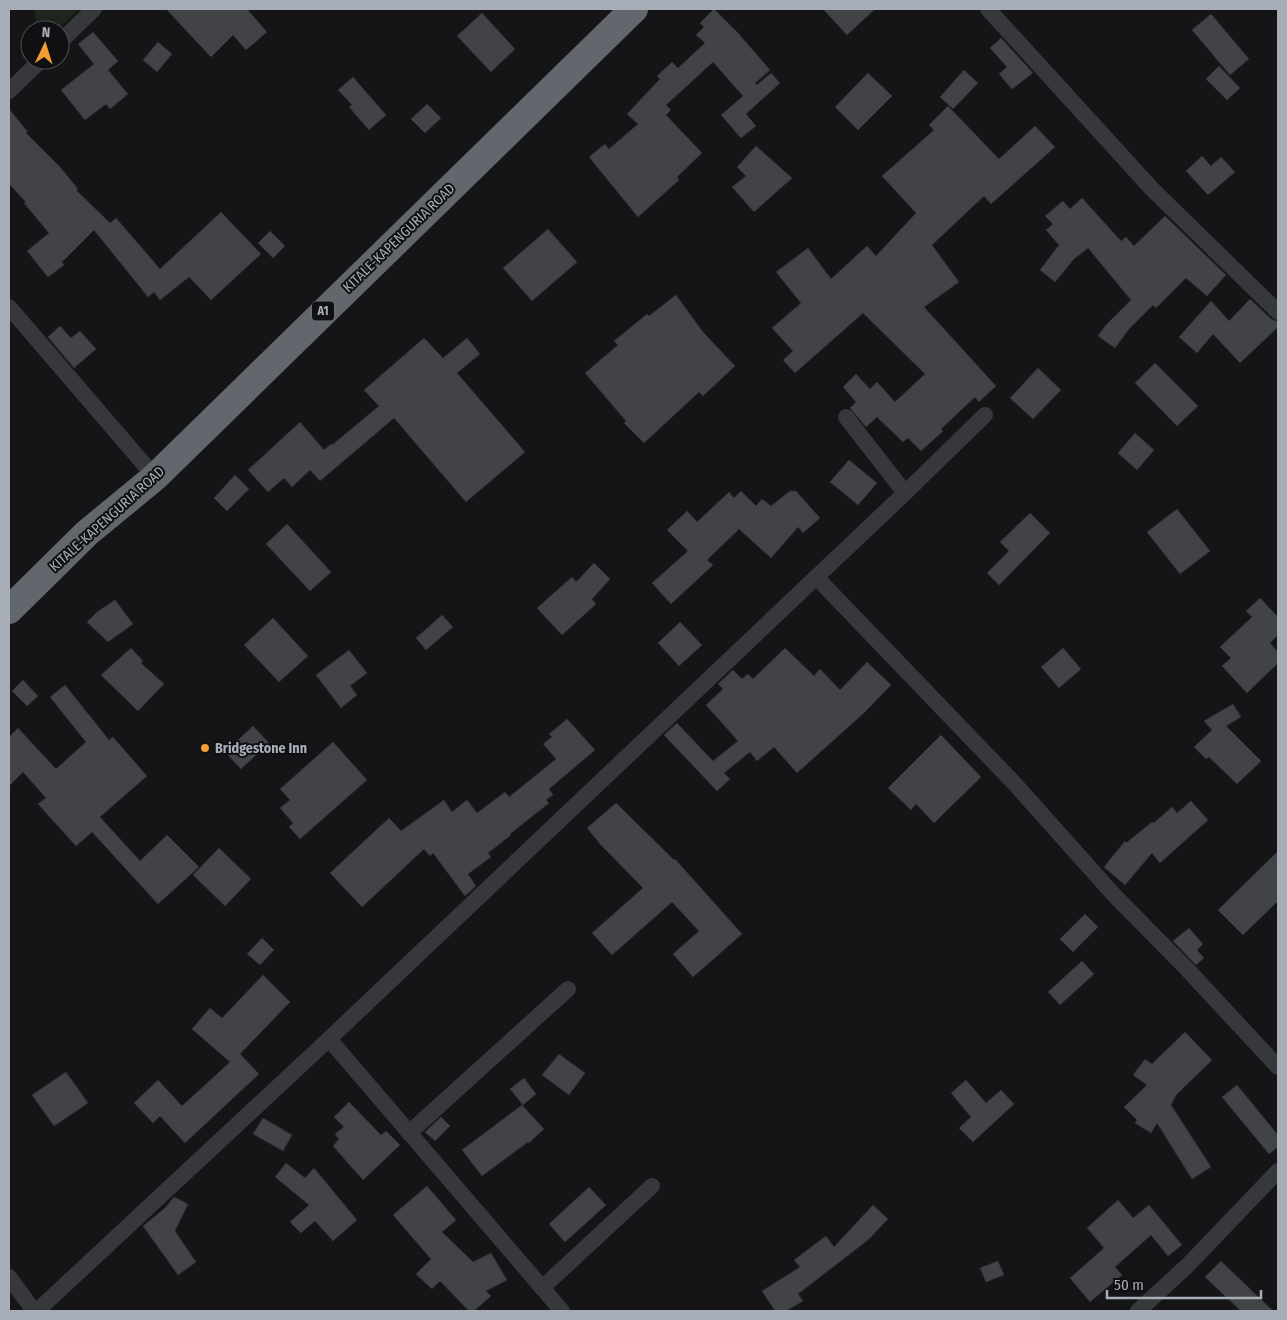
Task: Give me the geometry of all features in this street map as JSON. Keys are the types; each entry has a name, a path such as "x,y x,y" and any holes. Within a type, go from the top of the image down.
{"highway":[{"name":"KITALE-KAPENGURIA ROAD","path":"9,610 88,533 155,477 634,9"}],"street":[{"path":"70,32 94,9"},
{"path":"988,9 1152,189 1278,312"},
{"path":"9,91 31,70"},
{"path":"9,307 155,477"},
{"path":"9,1277 35,1311 329,1039 985,415"},
{"path":"846,417 905,493"},
{"path":"816,577 1014,784 1114,895 1278,1066"},
{"path":"409,1133 568,989"},
{"path":"329,1039 562,1311"},
{"path":"1138,1311 1188,1265 1278,1171"},
{"path":"542,1288 652,1186"}],"shaded area":[{"path":"34,9 79,9 68,20 36,20"}],"building":[{"path":"166,9 247,9 267,32 246,50 233,35 211,57"},
{"path":"714,9 770,70 755,83 757,85 771,73 780,83 746,114 756,126 741,138 721,115 743,96 713,62 666,105 671,110 666,115 702,153 677,177 679,180 638,217 589,157 605,144 609,149 638,124 627,114 660,79 657,76 672,62 678,68 705,43 696,35 704,27 700,23"},
{"path":"823,9 875,9 847,35"},
{"path":"482,13 515,49 491,72 457,36"},
{"path":"1211,14 1249,59 1230,75 1192,30"},
{"path":"93,32 118,61 108,70 128,94 110,109 106,104 85,120 61,90 94,64 78,44"},
{"path":"1001,38 1033,73 1012,89 999,74 1007,67 990,48"},
{"path":"158,42 172,54 157,72 143,60"},
{"path":"1219,66 1240,88 1227,100 1206,79"},
{"path":"964,70 978,83 953,109 940,97"},
{"path":"868,73 892,96 858,130 835,107"},
{"path":"353,77 386,115 369,130 349,107 352,105 338,90"},
{"path":"427,104 441,118 425,133 411,119"},
{"path":"948,106 999,159 1035,126 1055,147 991,204 984,196 932,245 959,282 924,307 996,386 979,402 975,397 921,451 908,438 903,442 877,417 866,427 850,408 856,402 843,387 856,374 870,389 877,382 895,402 925,374 863,313 795,373 783,360 793,351 772,328 801,303 776,272 808,248 831,279 867,246 876,256 916,213 882,176 934,130 929,125"},
{"path":"9,109 28,132 26,133 60,167 78,189 76,190 110,223 116,218 160,269 221,212 261,254 211,300 189,277 160,300 154,292 148,297 94,230 62,262 64,265 48,277 27,251 49,233 24,203 26,202 9,184"},
{"path":"756,146 792,178 754,212 732,187 746,176 737,167"},
{"path":"1202,156 1211,166 1221,157 1235,172 1208,195 1186,171"},
{"path":"1082,198 1121,241 1126,237 1134,246 1165,216 1226,275 1207,296 1186,278 1156,308 1153,305 1129,329 1115,348 1098,336 1105,326 1131,300 1088,248 1074,259 1055,282 1040,270 1059,245 1046,230 1053,224 1045,216 1063,201 1070,209"},
{"path":"548,229 577,262 532,301 503,268"},
{"path":"270,231 285,246 273,258 258,243"},
{"path":"676,295 703,332 735,366 703,396 699,392 644,443 624,423 626,421 585,373 618,345 614,341 647,314 649,316"},
{"path":"1250,299 1271,319 1278,322 1278,327 1240,363 1213,334 1197,353 1179,337 1211,301 1229,321"},
{"path":"60,326 71,338 80,331 96,349 74,368 48,337"},
{"path":"424,338 443,358 467,338 480,354 457,373 525,452 466,502 394,418 320,481 310,470 292,487 284,478 268,492 248,470 300,422 324,450 332,445 379,406 364,390"},
{"path":"1155,363 1198,406 1177,426 1135,383"},
{"path":"1038,368 1061,390 1033,419 1010,398"},
{"path":"1135,433 1154,450 1137,470 1118,453"},
{"path":"849,460 877,483 858,505 830,482"},
{"path":"235,475 249,489 227,511 214,498"},
{"path":"741,491 756,506 762,499 771,506 790,491 796,491 820,518 803,533 798,527 771,558 739,529 707,560 713,565 671,604 652,583 688,551 667,530 687,511 697,522 729,492 734,498"},
{"path":"1177,509 1210,551 1180,574 1147,532"},
{"path":"1030,513 1050,533 999,585 987,573 1009,551 1000,542"},
{"path":"287,524 331,572 310,591 266,544"},
{"path":"594,563 610,579 592,599 596,604 562,635 537,608 572,577 576,582"},
{"path":"1260,598 1278,617 1278,635 1270,643 1278,652 1278,663 1247,693 1222,666 1231,658 1220,647 1252,617 1246,611"},
{"path":"115,600 133,624 108,642 87,622 97,612"},
{"path":"442,615 453,627 426,650 416,638"},
{"path":"273,618 308,656 279,682 244,645"},
{"path":"680,622 702,645 679,666 658,643"},
{"path":"131,648 143,661 141,663 164,684 138,711 101,675"},
{"path":"785,648 814,676 820,669 840,690 867,662 891,685 865,712 797,773 774,747 757,761 750,752 724,773 730,779 717,791 664,735 677,723 713,761 738,741 706,705 723,689 718,684 733,670 742,679 748,674 753,679"},
{"path":"1063,648 1081,669 1059,688 1041,667"},
{"path":"349,650 367,673 350,686 357,695 341,708 316,675"},
{"path":"23,680 38,696 27,706 12,691"},
{"path":"65,685 109,740 113,737 147,776 100,817 140,861 167,835 199,867 158,904 92,832 76,846 38,804 46,798 23,772 9,786 9,737 18,728 56,769 86,742 50,697"},
{"path":"1233,704 1241,717 1226,726 1261,761 1237,784 1209,757 1206,759 1194,747 1212,730 1204,721"},
{"path":"567,719 595,750 549,789 553,795 546,800 549,803 488,853 491,857 468,874 476,886 465,896 433,853 430,856 424,849 362,907 330,873 389,818 401,831 444,800 452,812 467,800 477,813 505,792 509,797 556,759 543,744 552,737 549,734"},
{"path":"253,726 269,743 241,769 225,752"},
{"path":"941,735 981,777 934,823 916,804 911,810 888,788"},
{"path":"333,742 367,780 300,839 289,827 293,823 280,808 290,800 280,789"},
{"path":"1191,801 1208,820 1160,863 1152,853 1125,885 1104,867 1125,841 1126,843 1152,822 1154,823 1172,807 1177,813"},
{"path":"616,803 675,859 742,934 693,977 673,954 699,931 672,902 612,955 592,933 643,888 587,828"},
{"path":"219,848 251,879 225,906 193,875"},
{"path":"1278,851 1278,901 1243,935 1218,910"},
{"path":"1085,914 1098,927 1073,952 1060,939"},
{"path":"1189,928 1203,944 1197,950 1204,958 1196,965 1173,941"},
{"path":"262,938 274,950 260,965 247,954"},
{"path":"1082,961 1094,974 1060,1005 1048,992"},
{"path":"263,975 290,1002 240,1054 259,1074 185,1143 160,1116 153,1123 134,1103 158,1080 182,1106 230,1062 192,1029 210,1008 222,1018"},
{"path":"1185,1032 1212,1060 1176,1095 1171,1105 1211,1167 1192,1179 1157,1123 1151,1133 1135,1123 1137,1120 1124,1107 1147,1085 1133,1075 1145,1059 1152,1064"},
{"path":"559,1054 585,1073 569,1095 542,1075"},
{"path":"66,1072 88,1103 54,1126 32,1095"},
{"path":"524,1078 536,1094 523,1105 510,1089"},
{"path":"966,1080 986,1103 1001,1090 1014,1104 973,1142 959,1128 971,1117 951,1093"},
{"path":"1237,1085 1278,1135 1278,1147 1269,1154 1222,1097"},
{"path":"349,1102 381,1135 386,1131 400,1145 363,1180 333,1146 339,1139 335,1134 344,1127 334,1117"},
{"path":"522,1105 544,1129 529,1143 482,1176 462,1150"},
{"path":"441,1117 450,1126 435,1141 425,1132"},
{"path":"263,1118 292,1135 283,1151 253,1134"},
{"path":"286,1163 305,1178 314,1168 357,1220 333,1241 315,1221 301,1233 290,1222 309,1205 275,1177"},
{"path":"427,1186 456,1220 442,1232 473,1262 491,1253 507,1280 486,1291 491,1296 474,1311 469,1311 440,1281 432,1289 416,1274 431,1259 393,1215"},
{"path":"589,1187 606,1205 565,1242 549,1224"},
{"path":"174,1197 188,1204 175,1231 196,1262 178,1275 143,1226 165,1208"},
{"path":"1118,1200 1133,1218 1149,1205 1182,1245 1168,1256 1151,1235 1115,1267 1122,1275 1090,1302 1070,1278 1104,1248 1087,1228"},
{"path":"873,1205 888,1219 868,1240 798,1294 803,1301 786,1311 775,1311 762,1291 800,1267 794,1260 826,1236 834,1247"},
{"path":"998,1261 1004,1275 986,1282 980,1268"},
{"path":"1221,1261 1273,1311 1241,1311 1205,1277"}],"place":[{"name":"Bridgestone Inn","path":"205,748"}]}
